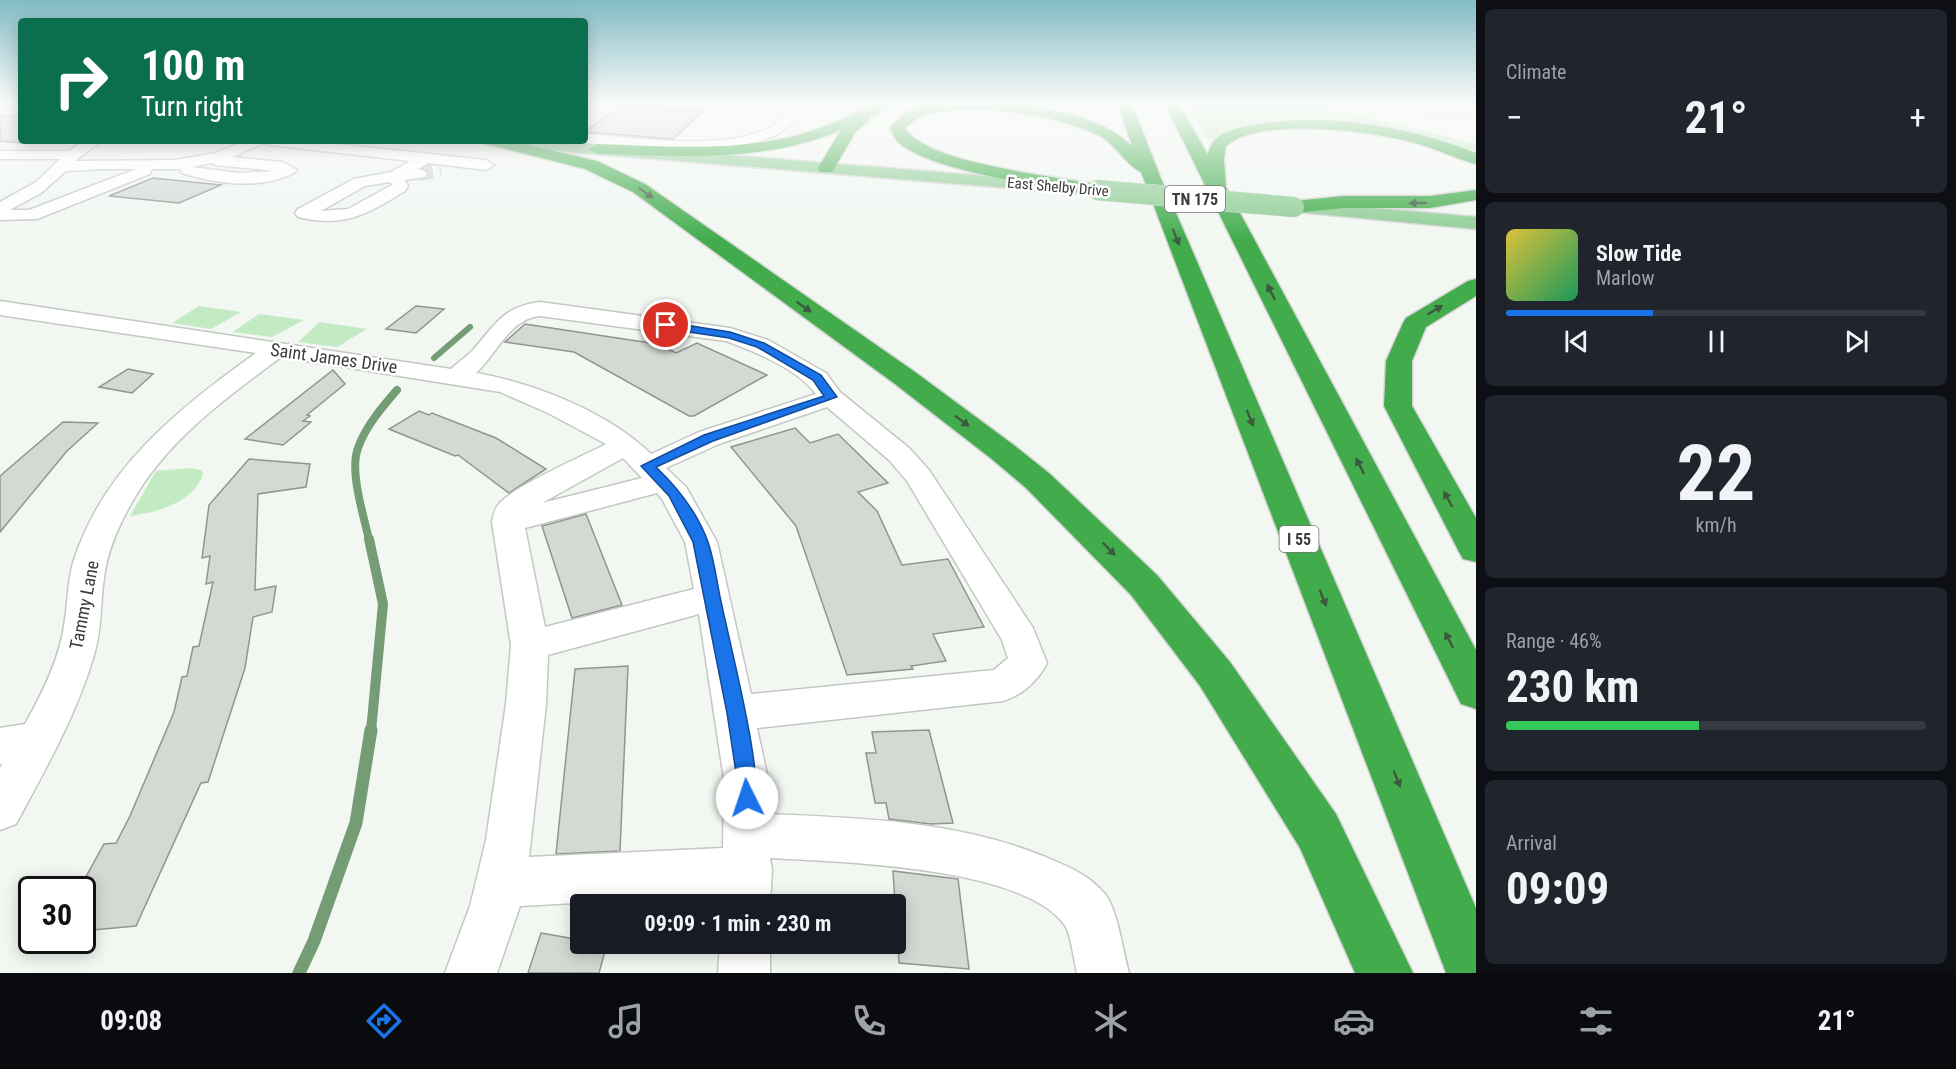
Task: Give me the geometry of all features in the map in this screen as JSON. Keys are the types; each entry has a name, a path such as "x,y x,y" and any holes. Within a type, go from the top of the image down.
{"highway":[{"path":"705,149 723,149"},
{"path":"826,168 835,149"},
{"path":"921,149 946,159 1097,190"},
{"path":"1126,149 1152,176"},
{"name":"I 55","path":"1142,149 1476,973"},
{"path":"1196,149 1476,692"},
{"path":"1217,149 1217,188"},
{"path":"1449,149 1476,159"},
{"path":"489,153 591,165 639,188 905,378 1038,481 1144,585 1215,675 1318,831 1384,973"},
{"path":"1294,207 1344,202 1430,202 1476,195"},
{"path":"1476,286 1415,322 1399,361 1398,406 1476,550"}],"main road":[{"name":"East Shelby Drive","path":"644,149 826,168 1476,223"}],"street":[{"path":"0,208 34,191 66,161 82,149"},
{"path":"0,155 102,164 157,166 210,159 236,149"},
{"path":"348,149 461,161"},
{"path":"441,170 461,161 489,153"},
{"path":"395,177 428,158"},
{"path":"175,165 197,173 258,179 273,178 289,170 283,167 210,159"},
{"path":"0,215 31,215 157,166"},
{"path":"395,177 400,187 351,216 339,218 304,213 360,182 395,177 419,174"},
{"name":"Saint James Drive","path":"0,308 458,376 506,386 528,394 602,430 646,464 686,510 701,542 736,713 746,779 747,870"},
{"path":"458,376 518,313 540,309 730,335 760,345 817,378 831,397 899,454 919,476 1020,638 1028,663 1004,685 736,713"},
{"path":"0,326 29,312"},
{"name":"Tammy Lane","path":"0,809 18,743 67,675 81,634 88,572 108,519 122,494 145,460 182,421 275,350"},
{"path":"508,522 709,438 831,397"},
{"path":"471,973 495,906 510,840 531,645 508,522 510,511 524,500 646,464"},
{"path":"531,645 713,597"},
{"path":"500,883 747,870 832,839 948,851 1008,866 1064,889 1088,913 1103,973"},
{"path":"744,973 745,954"}],"green space":[{"path":"1461,149 1476,149 1476,155"},
{"path":"199,306 241,312 211,329 172,323"},
{"path":"259,314 304,320 272,337 233,332"},
{"path":"320,322 367,329 337,347 298,342"},
{"path":"190,468 201,470 203,473 192,492 162,509 130,516 156,471"}],"building":[{"path":"153,178 221,185 179,203 109,196"},
{"path":"416,306 444,309 416,333 386,329"},
{"path":"525,324 657,344 676,353 697,343 767,375 694,416 689,416 574,352 505,342"},
{"path":"128,369 153,374 132,393 99,387"},
{"path":"333,370 345,384 307,415 310,416 303,421 311,422 283,445 245,439"},
{"path":"419,411 429,415 432,413 496,438 546,469 509,493 458,455 455,456 389,429"},
{"path":"63,422 98,423 67,451 0,532 0,476"},
{"path":"795,428 810,443 838,434 888,483 858,492 877,511 902,565 948,559 984,627 933,634 946,661 911,666 913,669 847,675 796,526 731,447"},
{"path":"249,459 310,464 306,487 258,494 255,590 276,586 272,612 253,617 245,668 208,782 201,783 136,926 96,930 96,876 86,876 104,844 116,843 130,816 174,712 182,677 187,676 193,647 199,646 213,582 206,584 210,556 202,558 209,505"},
{"path":"586,514 622,605 572,618 542,526"},
{"path":"628,666 620,851 556,854 575,669"},
{"path":"929,730 953,823 931,824 889,819 886,803 875,803 866,753 876,753 872,732"},
{"path":"893,871 958,879 969,969 899,963 898,954 906,954 906,894 894,894"},
{"path":"541,933 570,938 570,954 604,954 599,973 528,973"}],"waterway":[{"path":"434,358 470,327"},
{"path":"369,540 358,494 356,458 361,440 370,425 397,390"},
{"path":"369,539 383,604 371,731"},
{"path":"299,973 314,941 356,823 371,730"}],"tunnel":[{"path":"419,174 441,170"}],"route":[{"path":"666,325 730,335 760,345 817,378 831,397 709,438 648,466 675,494 686,510 701,542 736,713 747,798"}]}
